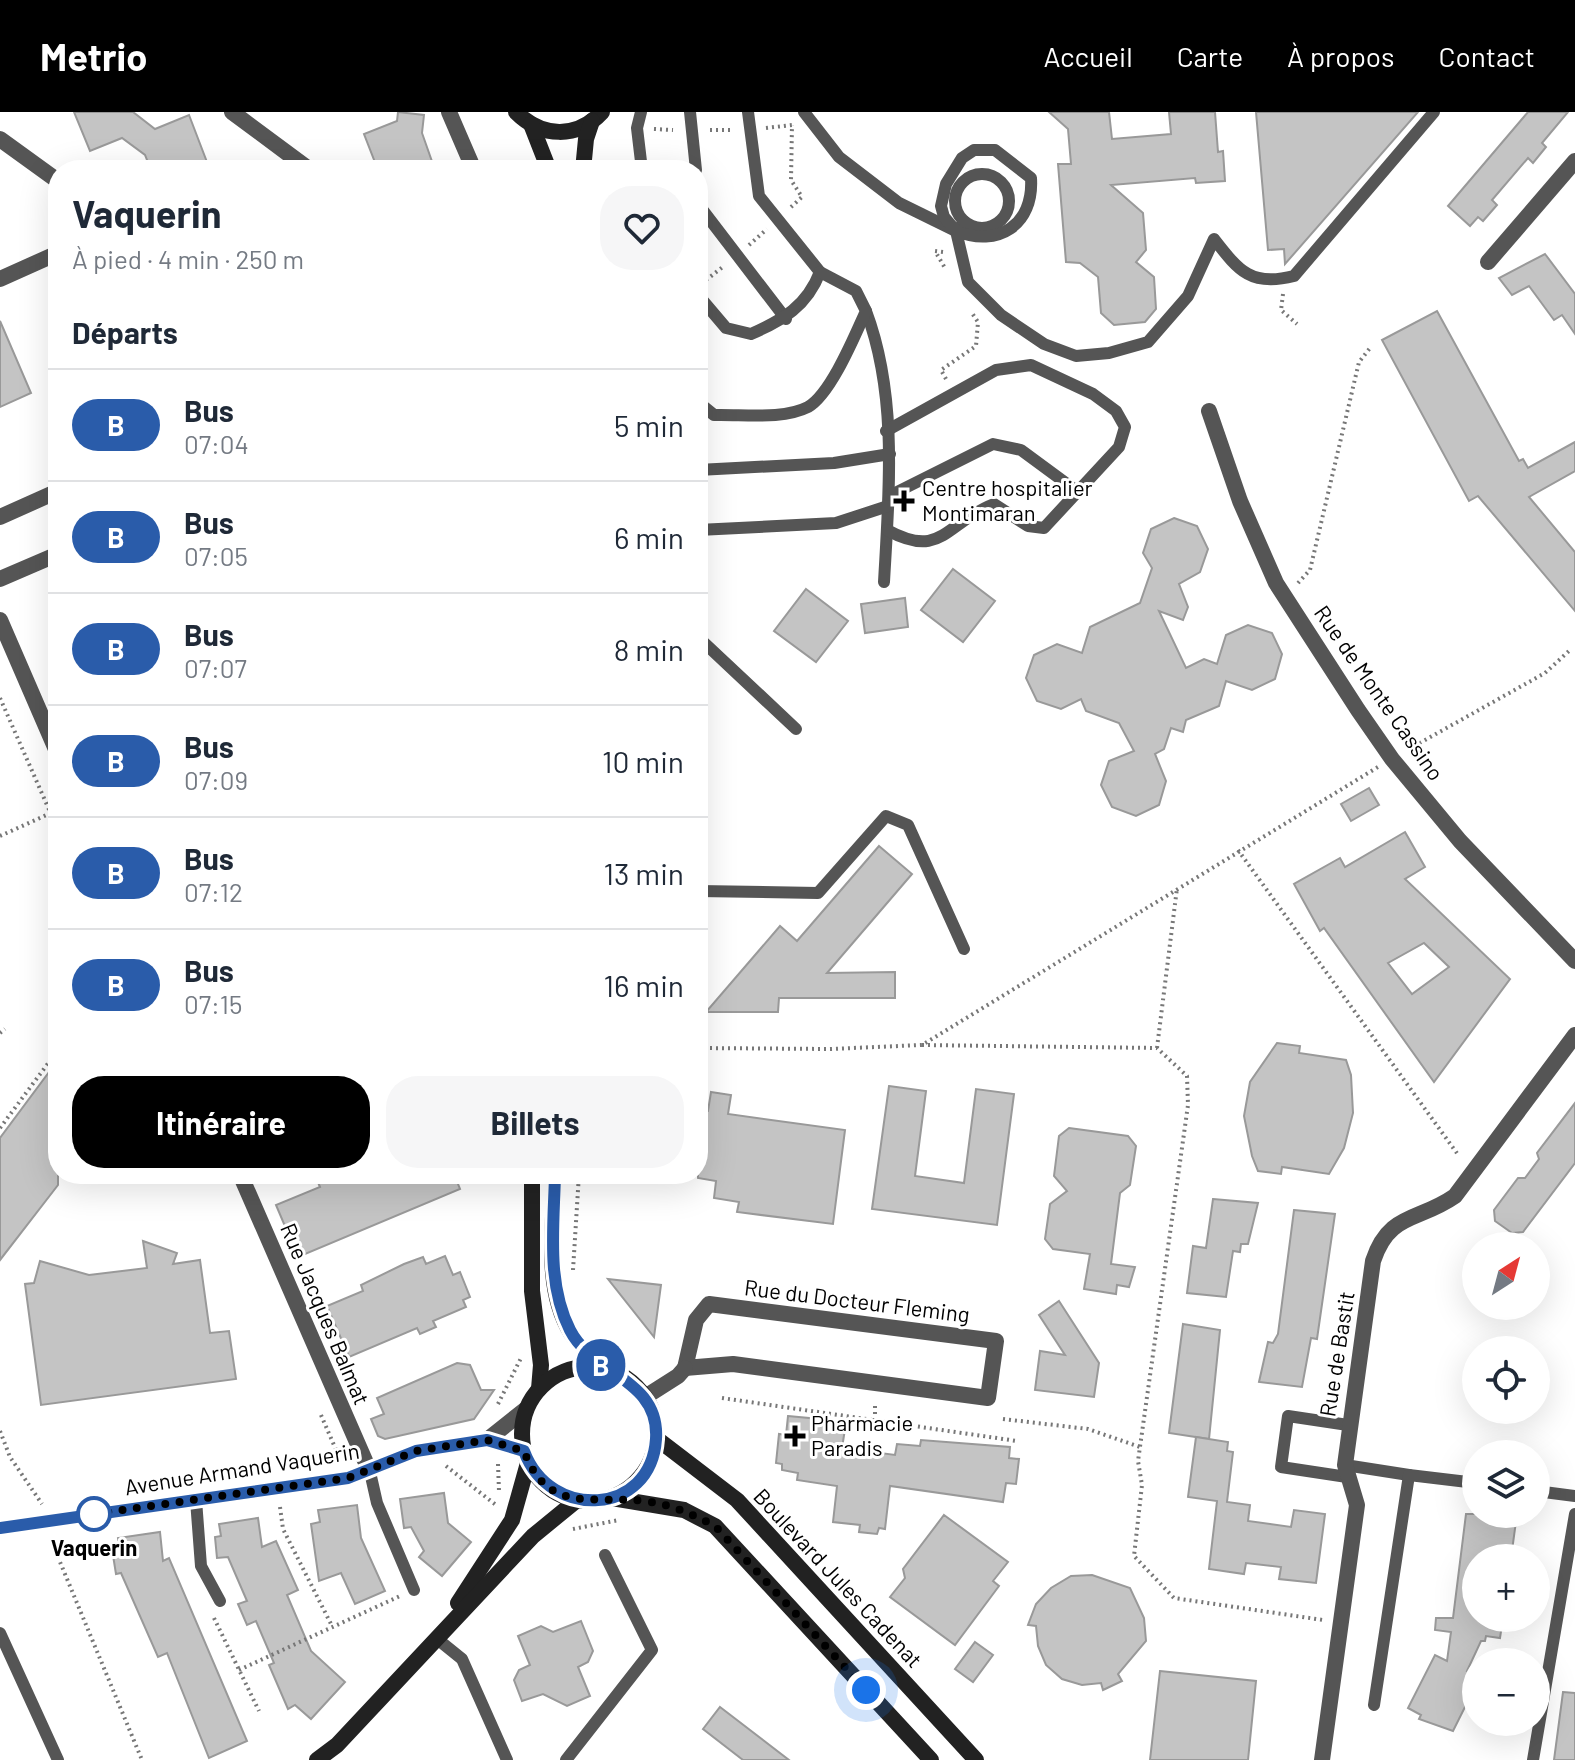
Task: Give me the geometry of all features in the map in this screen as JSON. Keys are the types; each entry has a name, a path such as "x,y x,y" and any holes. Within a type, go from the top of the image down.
{"street":[{"path":"232,112 297,160"},
{"path":"449,112 470,160"},
{"path":"516,112 531,124 557,132 574,131 597,117"},
{"path":"584,160 586,139 597,117"},
{"path":"531,124 545,160"},
{"path":"0,139 48,174"},
{"path":"1488,262 1575,161"},
{"path":"0,279 48,257"},
{"name":"Rue de Monte Cassino","path":"1209,411 1240,501 1282,592 1392,759 1460,841 1575,961"},
{"path":"0,517 48,495"},
{"path":"0,579 48,558"},
{"path":"0,620 48,731"},
{"name":"Rue de Bastit","path":"1322,1760 1357,1505 1346,1471 1348,1425 1373,1261 1381,1238 1408,1218 1434,1211 1455,1196 1575,1035"},
{"name":"Rue Jacques Balmat","path":"244,1184 370,1472"},
{"path":"532,1184 532,1291 540,1350 539,1389"},
{"path":"555,1184 558,1303 571,1334 605,1369"},
{"name":"Rue du Docteur Fleming","path":"709,1304 996,1341 988,1398 733,1364 685,1368 696,1320 709,1304"},
{"path":"436,1638 512,1520 526,1457 523,1424 526,1409 539,1389 565,1371 585,1367 605,1369 628,1380 645,1397 654,1419 656,1438 652,1458 643,1475 631,1487 612,1498"},
{"path":"645,1397 685,1368"},
{"name":"Avenue Armand Vaquerin","path":"0,1528 370,1472 425,1450 487,1440 526,1409"},
{"name":"Boulevard Jules Cadenat","path":"656,1438 737,1500 976,1760"},
{"name":"Avenue Armand Vaquerin","path":"487,1440 526,1457"},
{"path":"526,1457 549,1489 577,1500 612,1498 684,1510 715,1526 931,1760"},
{"path":"317,1760 337,1745 533,1536 577,1500"}],"lane":[{"path":"641,112 637,128 641,160"},
{"path":"690,112 695,160"},
{"path":"748,112 759,196 820,272 856,291 882,353 890,454 884,582"},
{"path":"804,112 839,157 899,203 960,226 982,238 1007,231 1028,207 1031,178 995,150 974,150 962,158 941,197 944,217 960,226 988,228 1002,219 1008,196 1001,182 979,174 964,180 955,201 960,226 961,252 968,282 1001,315 1044,344 1076,356 1109,353 1148,342 1188,296 1214,239 1240,272 1264,281 1294,276 1434,112"},
{"path":"708,217 786,319"},
{"path":"708,307 726,328 751,334 786,319 812,293 820,272"},
{"path":"708,410 714,415 784,413 809,406 840,368 866,311"},
{"path":"886,431 996,370 1031,365 1093,394 1116,411 1125,427 1119,447 1044,528 1028,526 994,504 932,541 912,544 887,530"},
{"path":"708,529 836,523 889,501 993,444 1021,450 1078,492"},
{"path":"708,469 834,463 890,454"},
{"path":"708,646 796,729"},
{"path":"708,891 818,893 886,816 908,825 964,949"},
{"path":"1348,1425 1288,1416 1281,1467 1462,1481"},
{"path":"370,1472 377,1503 414,1590"},
{"path":"1374,1705 1409,1475"},
{"path":"1550,1493 1575,1496"},
{"path":"196,1500 201,1566 220,1601"},
{"path":"1533,1760 1571,1564 1575,1514"},
{"path":"566,1760 652,1650 605,1555"},
{"path":"0,1633 58,1760"},
{"path":"436,1638 462,1659 507,1760"}],"path":[{"path":"637,128 692,131 792,125"},
{"path":"949,275 935,251 961,252"},
{"path":"1284,278 1281,310 1297,324"},
{"path":"954,393 941,370 976,346 978,322 971,310"},
{"path":"1282,592 1299,582 1310,570 1359,362 1370,348"},
{"path":"922,1045 1238,850 1545,673 1569,651"},
{"path":"0,698 48,807"},
{"path":"0,836 48,814"},
{"path":"1238,850 1472,1173"},
{"path":"1157,1048 1177,888"},
{"path":"708,1048 830,1049 922,1045 1157,1048 1187,1076 1188,1105 1140,1447 1142,1485 1134,1556 1174,1598 1340,1622"},
{"path":"0,1128 48,1063"},
{"path":"425,1450 500,1508 497,1459 487,1440 496,1408 524,1353"},
{"path":"722,1398 1017,1441"},
{"path":"1003,1419 1088,1429 1140,1447"},
{"path":"1,1434 10,1457 29,1489 40,1499 50,1521 60,1562 142,1760"},
{"path":"278,1488 283,1529 332,1626"},
{"path":"572,1530 628,1518"},
{"path":"239,1670 414,1590"}],"building":[{"path":"74,112 133,112 155,129 189,115 206,160 147,160 145,155 122,138 90,151"},
{"path":"398,112 424,115 422,133 431,160 374,160 364,134 397,121"},
{"path":"1049,112 1109,112 1112,139 1171,134 1169,112 1215,112 1218,152 1223,151 1225,181 1196,183 1195,178 1111,185 1143,213 1146,250 1136,262 1154,277 1156,309 1145,322 1114,325 1101,313 1098,277 1080,263 1066,262 1058,164 1071,164 1068,129"},
{"path":"1256,112 1418,112 1285,264 1284,249 1268,250"},
{"path":"1528,112 1568,112 1542,143 1546,147 1533,163 1528,158 1492,200 1497,205 1483,221 1478,217 1470,226 1448,206"},
{"path":"1545,254 1575,294 1575,334 1562,315 1554,320 1529,286 1512,295 1499,278"},
{"path":"1437,311 1519,461 1523,459 1528,468 1575,442 1575,471 1529,497 1575,552 1575,611 1478,496 1469,501 1382,340"},
{"path":"0,321 31,393 0,407"},
{"path":"1174,518 1197,526 1208,549 1200,572 1179,584 1188,607 1183,620 1159,611 1186,668 1204,659 1217,664 1226,635 1248,625 1272,633 1282,654 1275,679 1252,690 1226,681 1219,706 1186,720 1183,732 1171,728 1164,749 1155,754 1166,781 1159,805 1136,816 1112,807 1101,785 1109,761 1134,751 1119,723 1086,711 1081,699 1061,709 1037,701 1026,678 1034,655 1057,644 1082,653 1090,627 1140,603 1152,568 1143,553 1151,529"},
{"path":"953,569 995,601 963,642 921,610"},
{"path":"806,589 848,621 816,662 774,631"},
{"path":"905,598 908,627 865,633 861,604"},
{"path":"1369,788 1379,805 1351,821 1341,804"},
{"path":"1405,832 1425,867 1405,879 1510,979 1434,1082 1324,928 1320,931 1294,884 1340,858 1345,867","holes":["1424,943 1449,967 1412,994 1388,963"]},
{"path":"879,846 912,874 827,973 895,972 895,998 779,998 778,1012 708,1012 780,926 797,941"},
{"path":"1277,1043 1300,1046 1299,1053 1346,1060 1351,1075 1353,1113 1344,1148 1329,1174 1282,1167 1281,1174 1258,1171 1252,1156 1244,1116 1250,1082"},
{"path":"48,1073 48,1184 58,1185 0,1260 0,1138"},
{"path":"889,1086 926,1091 915,1176 964,1183 976,1089 1014,1094 997,1225 872,1209"},
{"path":"711,1092 731,1095 728,1114 845,1130 833,1224 737,1212 739,1202 714,1198 716,1181 708,1180"},
{"path":"1575,1103 1575,1163 1523,1232 1511,1232 1495,1221 1494,1210 1518,1178 1525,1178 1539,1159 1537,1153"},
{"path":"1069,1128 1128,1136 1136,1146 1130,1185 1120,1193 1111,1264 1135,1267 1129,1287 1117,1285 1116,1294 1084,1289 1090,1254 1053,1249 1045,1239 1050,1204 1067,1191 1054,1176 1059,1136"},
{"path":"319,1184 458,1184 460,1189 298,1257 276,1205 320,1187"},
{"path":"1213,1199 1258,1203 1248,1244 1241,1244 1240,1252 1233,1251 1226,1297 1187,1293 1193,1246 1206,1248"},
{"path":"1294,1210 1335,1214 1317,1339 1311,1338 1302,1387 1259,1382 1268,1342 1273,1343 1278,1334"},
{"path":"143,1241 177,1253 173,1264 200,1260 210,1333 229,1331 236,1379 41,1405 25,1284 34,1283 40,1261 89,1275 147,1268"},
{"path":"445,1256 453,1275 460,1272 470,1297 463,1300 466,1307 433,1321 436,1327 420,1334 417,1328 349,1357 327,1306 363,1291 361,1285 404,1264 423,1257 426,1264"},
{"path":"608,1279 661,1285 654,1337"},
{"path":"1059,1301 1099,1363 1094,1397 1035,1390 1040,1351 1065,1355 1039,1315"},
{"path":"1183,1324 1220,1330 1209,1439 1169,1433"},
{"path":"457,1363 470,1365 481,1390 494,1390 474,1419 385,1439 378,1436 371,1419 384,1414 377,1398"},
{"path":"788,1416 830,1420 829,1427 845,1429 842,1448 895,1455 897,1444 920,1446 921,1440 1010,1447 1009,1458 1019,1459 1016,1484 1006,1483 1003,1502 890,1486 885,1529 879,1528 877,1534 859,1532 860,1525 833,1522 837,1486 797,1480 798,1473 782,1470 782,1464 776,1463 779,1434 786,1435"},
{"path":"1196,1437 1228,1442 1227,1451 1233,1452 1227,1502 1250,1505 1248,1521 1291,1527 1294,1510 1325,1514 1316,1583 1279,1579 1281,1567 1246,1563 1244,1574 1209,1569 1217,1501 1188,1497"},
{"path":"444,1493 448,1523 471,1542 442,1576 419,1557 424,1551 411,1527 404,1528 400,1499"},
{"path":"357,1505 361,1538 385,1591 355,1604 341,1573 319,1581 311,1524 320,1522 318,1510"},
{"path":"944,1515 1008,1562 993,1581 999,1586 955,1645 890,1597 905,1578 903,1569"},
{"path":"258,1518 262,1547 276,1541 298,1590 287,1595 311,1651 345,1682 311,1719 295,1705 288,1709 269,1665 274,1663 256,1621 247,1625 238,1604 247,1601 228,1557 217,1558 215,1537 221,1536 219,1524"},
{"path":"1464,1528 1515,1528 1513,1544 1462,1544"},
{"path":"160,1532 163,1561 169,1558 247,1741 209,1758 167,1653 158,1657 121,1573 116,1574 112,1549 119,1548 118,1538"},
{"path":"1462,1546 1462,1632 1501,1632 1500,1638 1486,1636 1478,1648 1462,1648 1462,1713 1453,1731 1419,1719 1421,1715 1408,1708 1435,1655 1447,1661 1451,1632 1435,1630 1436,1618 1453,1618"},
{"path":"1092,1575 1130,1588 1144,1618 1146,1641 1118,1674 1122,1681 1103,1690 1101,1683 1082,1685 1062,1679 1046,1665 1038,1646 1036,1626 1028,1625 1036,1604 1051,1588 1071,1576"},
{"path":"581,1621 593,1651 588,1662 578,1667 590,1696 567,1706 543,1694 522,1701 514,1680 519,1670 530,1665 518,1636 541,1626 553,1632"},
{"path":"975,1642 993,1655 973,1682 955,1669"},
{"path":"1160,1671 1256,1681 1248,1760 1150,1760"},
{"path":"1563,1692 1575,1693 1575,1760 1554,1760"},
{"path":"720,1707 789,1760 743,1760 703,1729"}],"bus line":[{"name":"B","path":"0,1528 348,1478 370,1472 416,1451 487,1440 524,1451 537,1477 562,1496 594,1502 612,1498 631,1487 643,1475 652,1458 656,1438 654,1419 645,1397 637,1388 617,1373 605,1369 571,1334 558,1303 555,1279 555,1184"}],"place":[{"name":"Centre hospitalier Montimaran","path":"904,501"},
{"name":"Pharmacie Paradis","path":"795,1436"},
{"name":"Vaquerin","path":"94,1514"}],"route":[{"path":"94,1514 91,1515 348,1478 370,1472 416,1451 487,1440 524,1451 537,1477 562,1496 594,1502 612,1498 649,1502 684,1510 715,1526 866,1690"}]}
